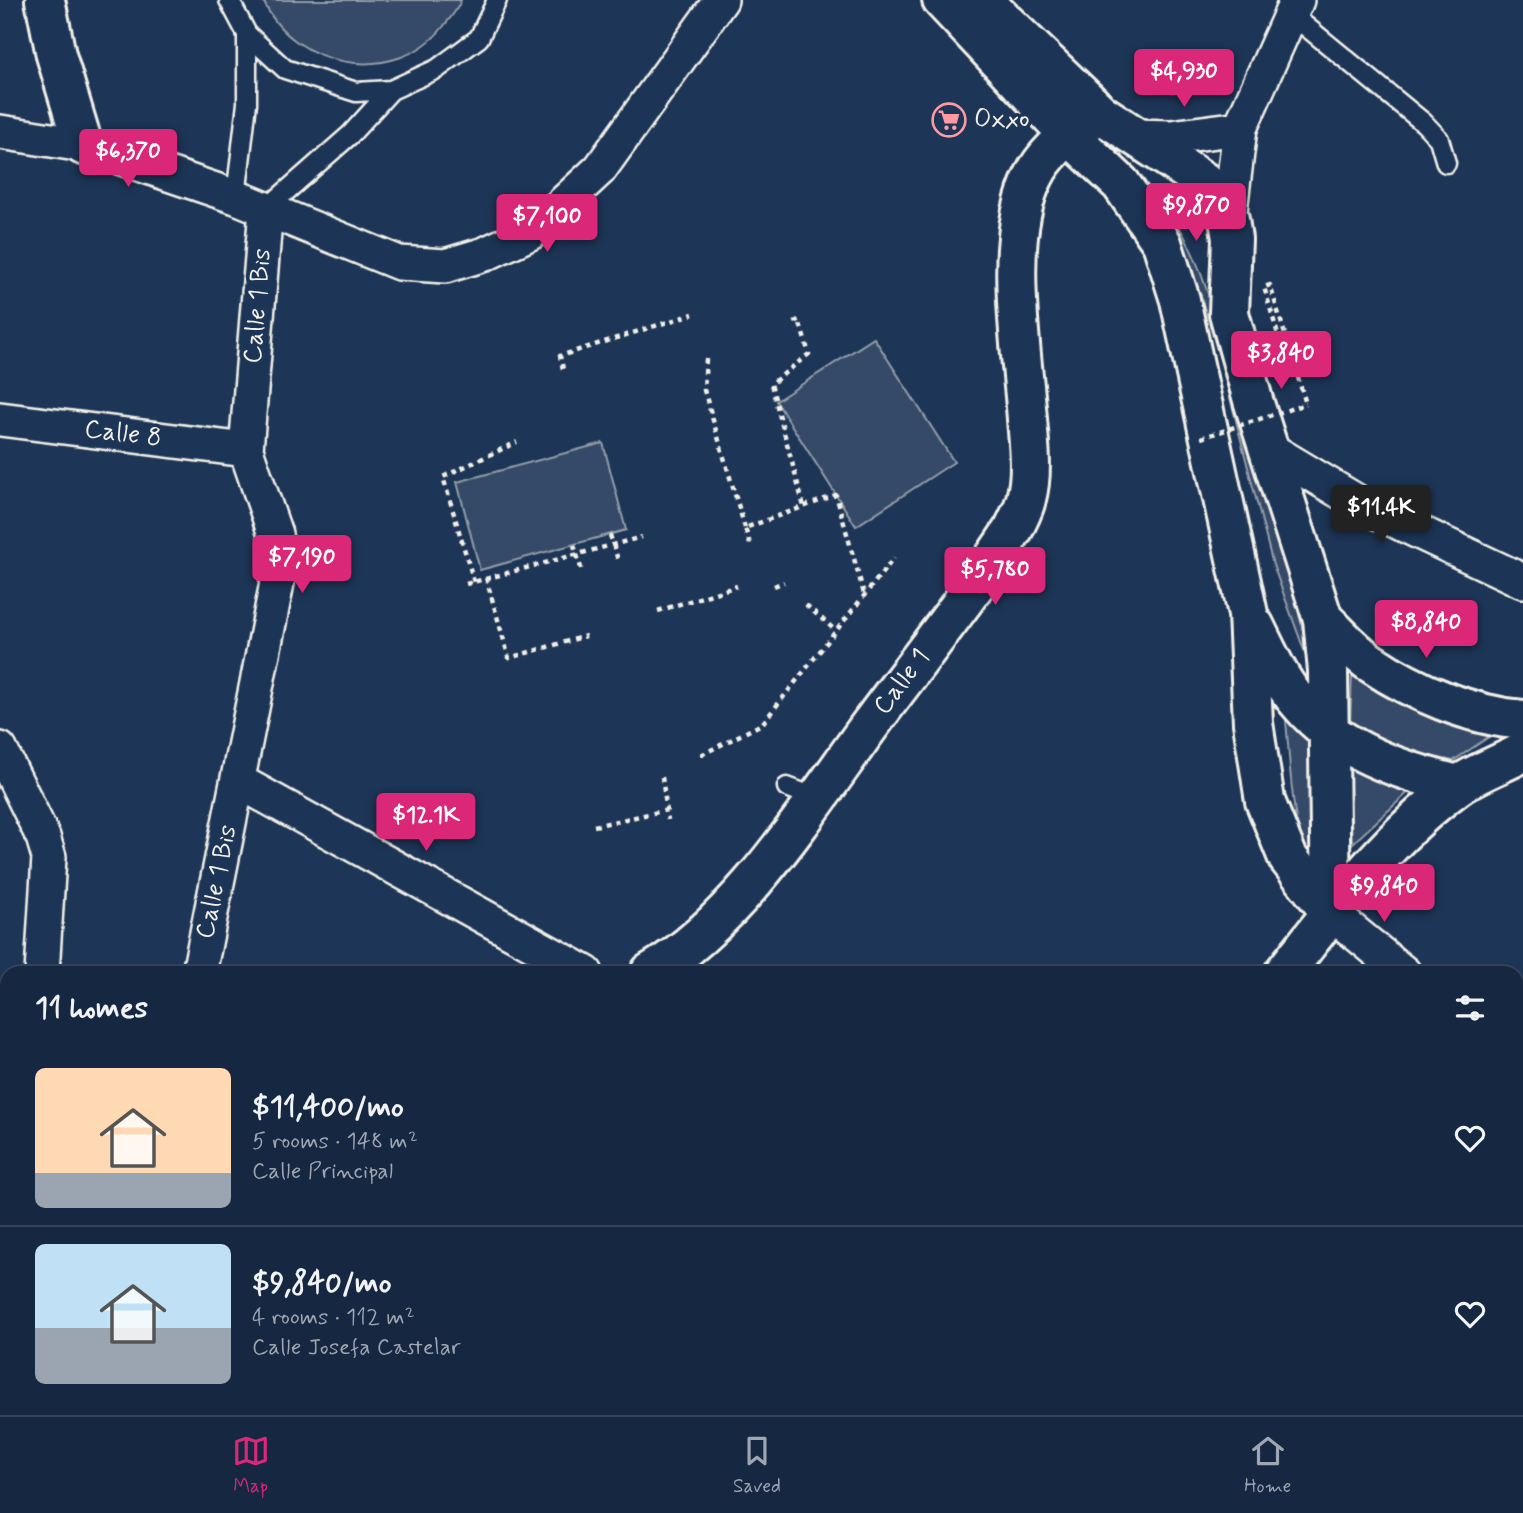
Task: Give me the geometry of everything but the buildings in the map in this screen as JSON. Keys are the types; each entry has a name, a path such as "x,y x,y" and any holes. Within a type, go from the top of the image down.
{"main road":[{"path":"45,0 57,55 83,145"},
{"path":"942,0 1069,135 1121,184 1141,209 1161,243 1174,274 1248,614 1255,737 1265,801 1289,858 1331,913"},
{"path":"982,0 1100,113 1132,136 1196,174 1219,198 1229,219 1229,313 1253,400 1323,619 1330,733 1331,913"},
{"name":"Calle 1","path":"660,966 709,931 802,793 1000,550 1014,528 1027,498 1030,458 1018,309 1017,241 1022,206 1034,174 1069,135 1100,113"},
{"path":"1174,274 1193,274 1231,260"},
{"path":"1248,614 1281,678 1301,706 1330,733 1371,756 1413,774 1458,785"},
{"path":"1323,619 1369,662 1416,688 1465,707 1523,720"},
{"path":"1289,966 1368,867 1411,824 1458,785 1523,752"}],"street":[{"name":"Calle 1 Bis","path":"200,966 280,568 275,534 246,450 251,203 399,262 445,266 485,254 532,232 600,169 721,0"},
{"path":"1229,219 1240,128 1295,7"},
{"path":"1132,136 1171,137 1240,128"},
{"path":"0,132 83,145 251,203"},
{"name":"Calle 8","path":"0,419 246,450"},
{"path":"1271,450 1366,508 1523,581"},
{"path":"0,749 43,837 49,857 42,966"},
{"path":"238,781 573,966"},
{"path":"1331,913 1395,966"}],"lane":[{"path":"229,0 247,34 285,69 356,92 391,89 437,69 480,37 497,0"},
{"path":"1295,7 1424,123 1439,139 1446,163"},
{"path":"247,34 251,203"},
{"path":"251,203 350,135 391,89"}],"path":[{"path":"1201,439 1306,404 1270,285 1264,287 1281,345"},
{"path":"563,369 560,356 693,314"},
{"path":"794,322 799,320 809,354 771,384 804,507"},
{"path":"706,359 704,390 750,544"},
{"path":"474,582 443,477 517,442"},
{"path":"746,528 836,495 864,595"},
{"path":"610,535 618,560"},
{"path":"466,584 642,537"},
{"path":"574,545 582,571"},
{"path":"701,755 762,724 894,558"},
{"path":"486,579 509,658 586,636"},
{"path":"774,586 784,582"},
{"path":"658,611 737,586"},
{"path":"806,605 836,631"},
{"path":"662,777 668,820"},
{"path":"594,826 667,810"}],"shaded area":[{"path":"263,0 461,0 443,27 423,46 399,58 373,63 346,62 320,55 297,42 277,23"},
{"path":"1165,205 1195,258 1216,317 1264,478 1316,683 1273,565 1222,366 1199,290"},
{"path":"874,338 954,462 856,526 776,401"},
{"path":"603,443 626,530 480,570 457,482"},
{"path":"1352,674 1367,686 1418,713 1493,734 1453,761 1383,746 1350,726"},
{"path":"1285,711 1314,737 1312,871 1305,856 1296,816"},
{"path":"1349,765 1415,786 1352,844"}],"place":[{"name":"Oxxo","path":"949,120"}]}
